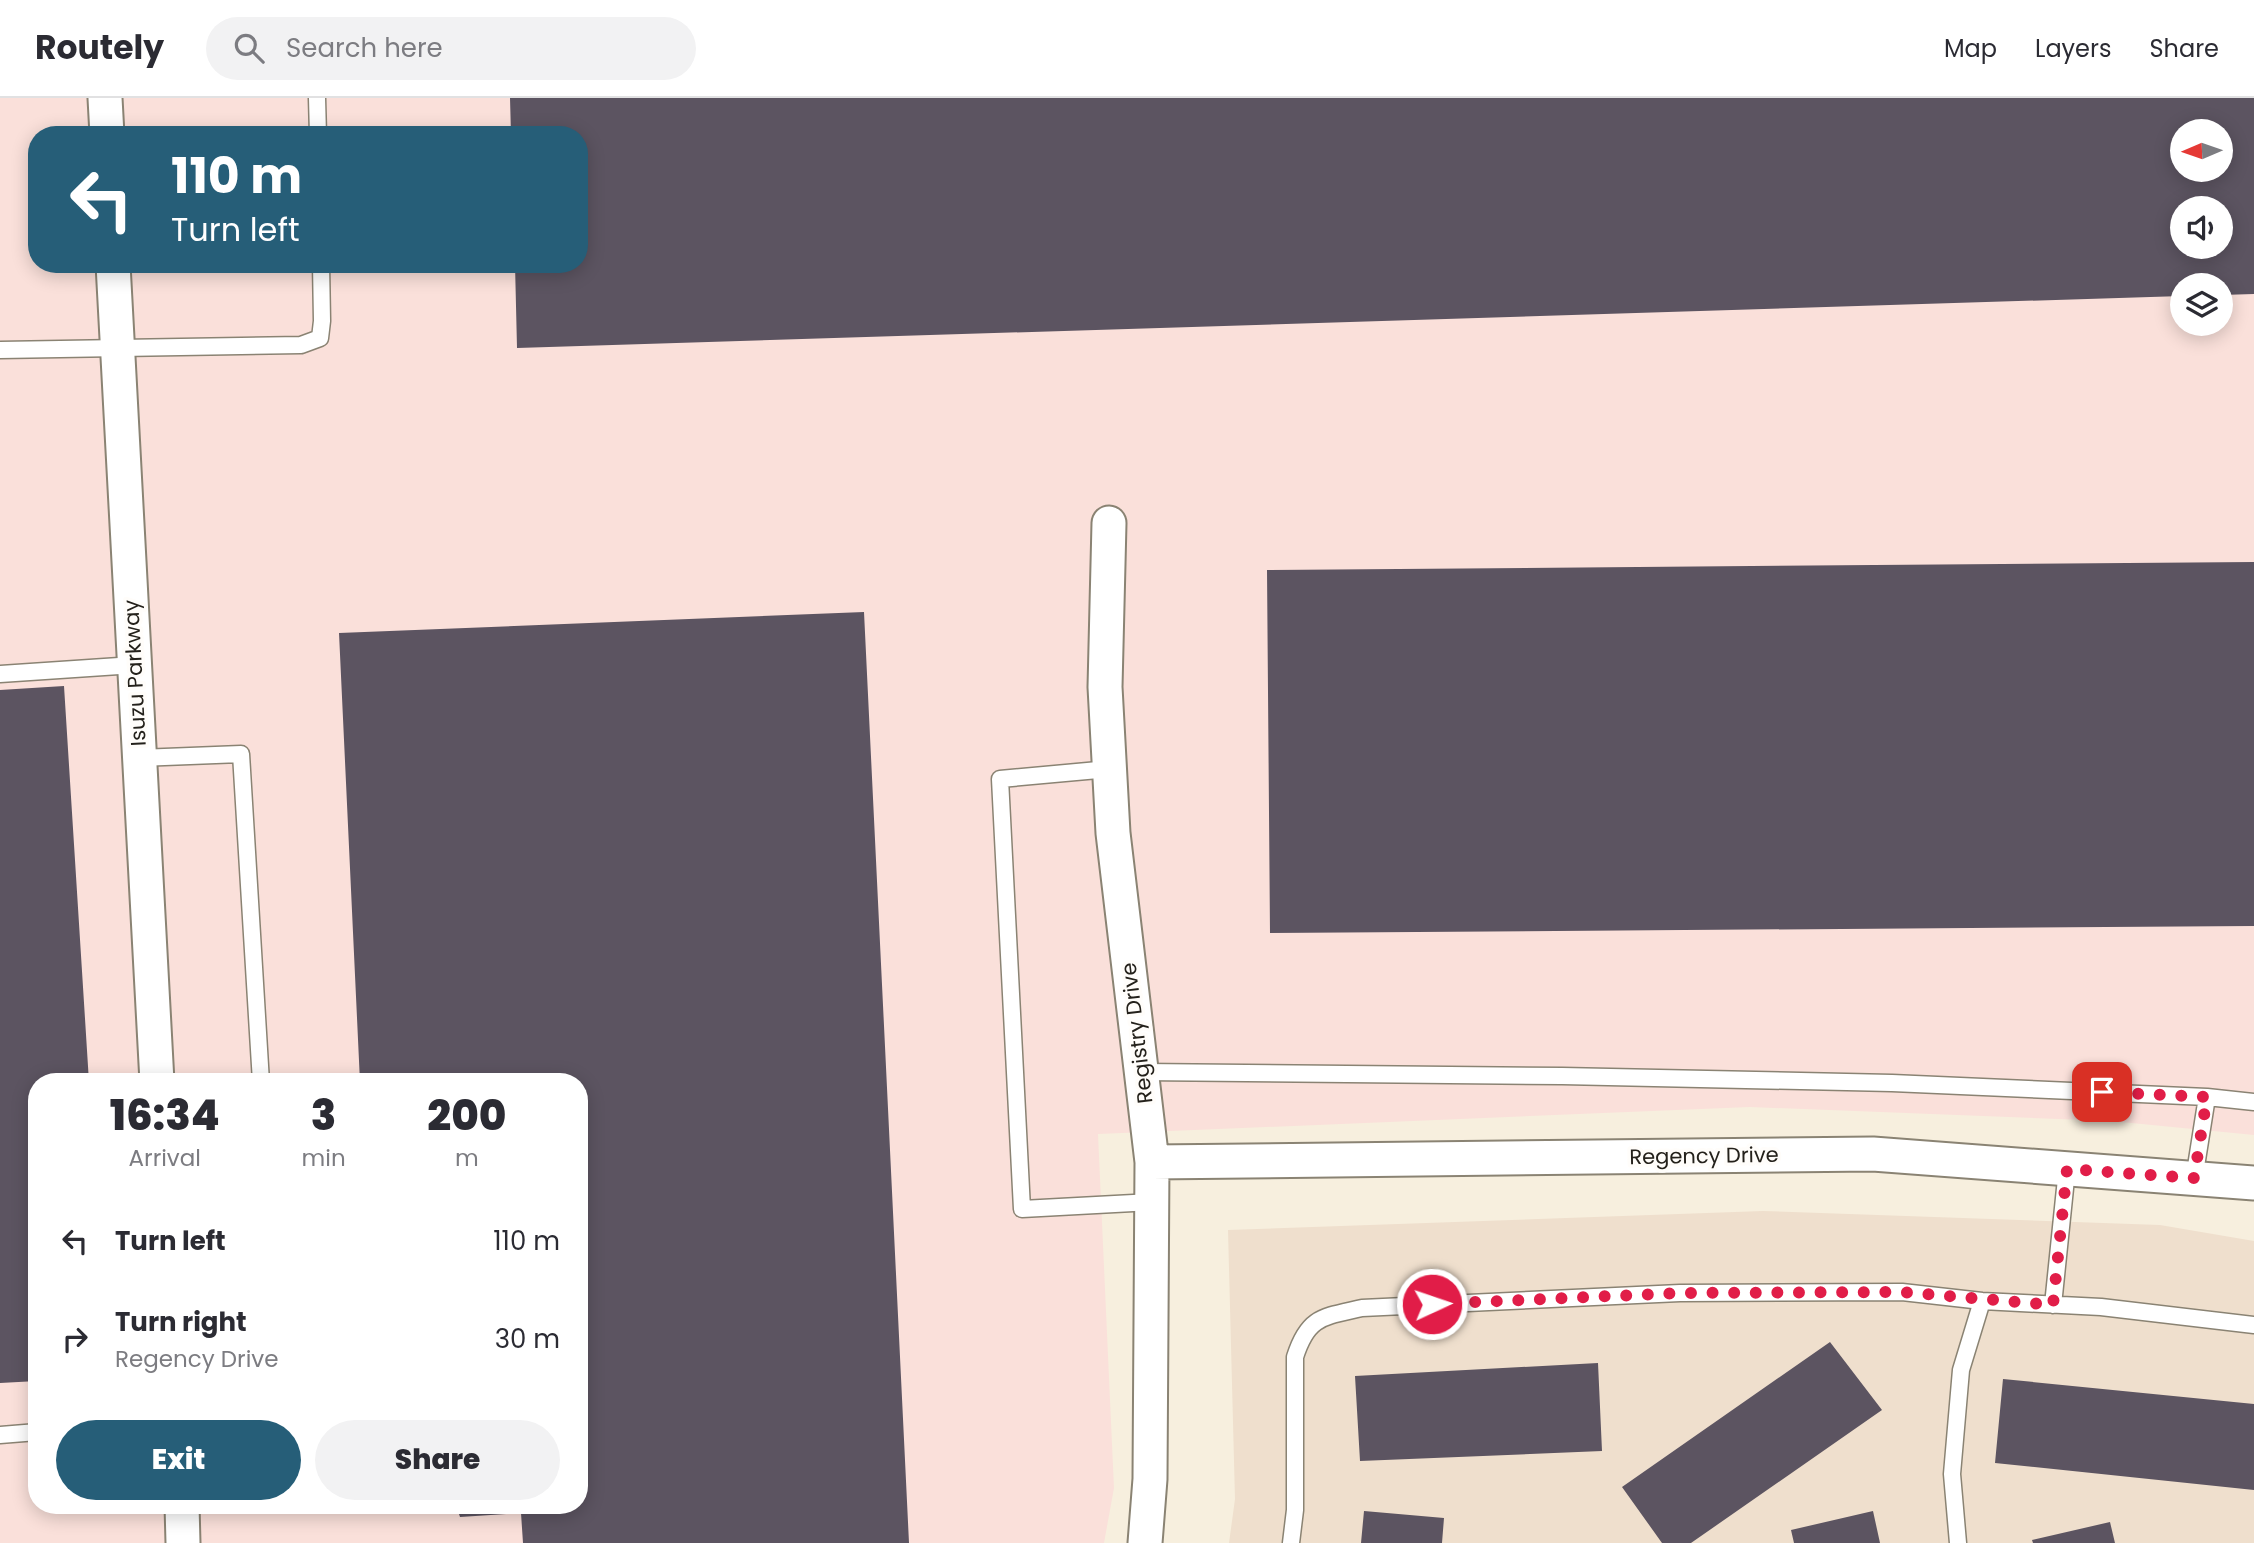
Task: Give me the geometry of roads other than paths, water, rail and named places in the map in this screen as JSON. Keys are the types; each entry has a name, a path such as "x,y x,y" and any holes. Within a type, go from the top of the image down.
{"street":[{"path":"105,98 107,126"},
{"name":"Isuzu Parkway","path":"113,273 156,1073"},
{"name":"Registry Drive","path":"1109,523 1105,687 1113,833 1152,1162 1150,1479 1145,1543"},
{"name":"Regency Drive","path":"1152,1162 1873,1154 2254,1183"},
{"path":"182,1514 183,1543"}],"lane":[{"path":"317,98 318,126"},
{"path":"0,350 301,345 320,338 321,273"},
{"path":"0,674 134,665"},
{"path":"139,758 241,754 260,1073"},
{"path":"1109,769 1000,779 1022,1209 1152,1202"},
{"path":"1142,1072 1878,1082 2207,1097 2254,1102"},
{"path":"2194,1178 2207,1097"},
{"path":"2053,1305 2067,1169"},
{"path":"1292,1543 1295,1510 1295,1357 1303,1332 1325,1317 1362,1308 1680,1293 1902,1292 1982,1301 2101,1307 2254,1325"},
{"path":"1958,1543 1952,1474 1961,1370 1982,1301"},
{"path":"0,1435 28,1433"}]}
